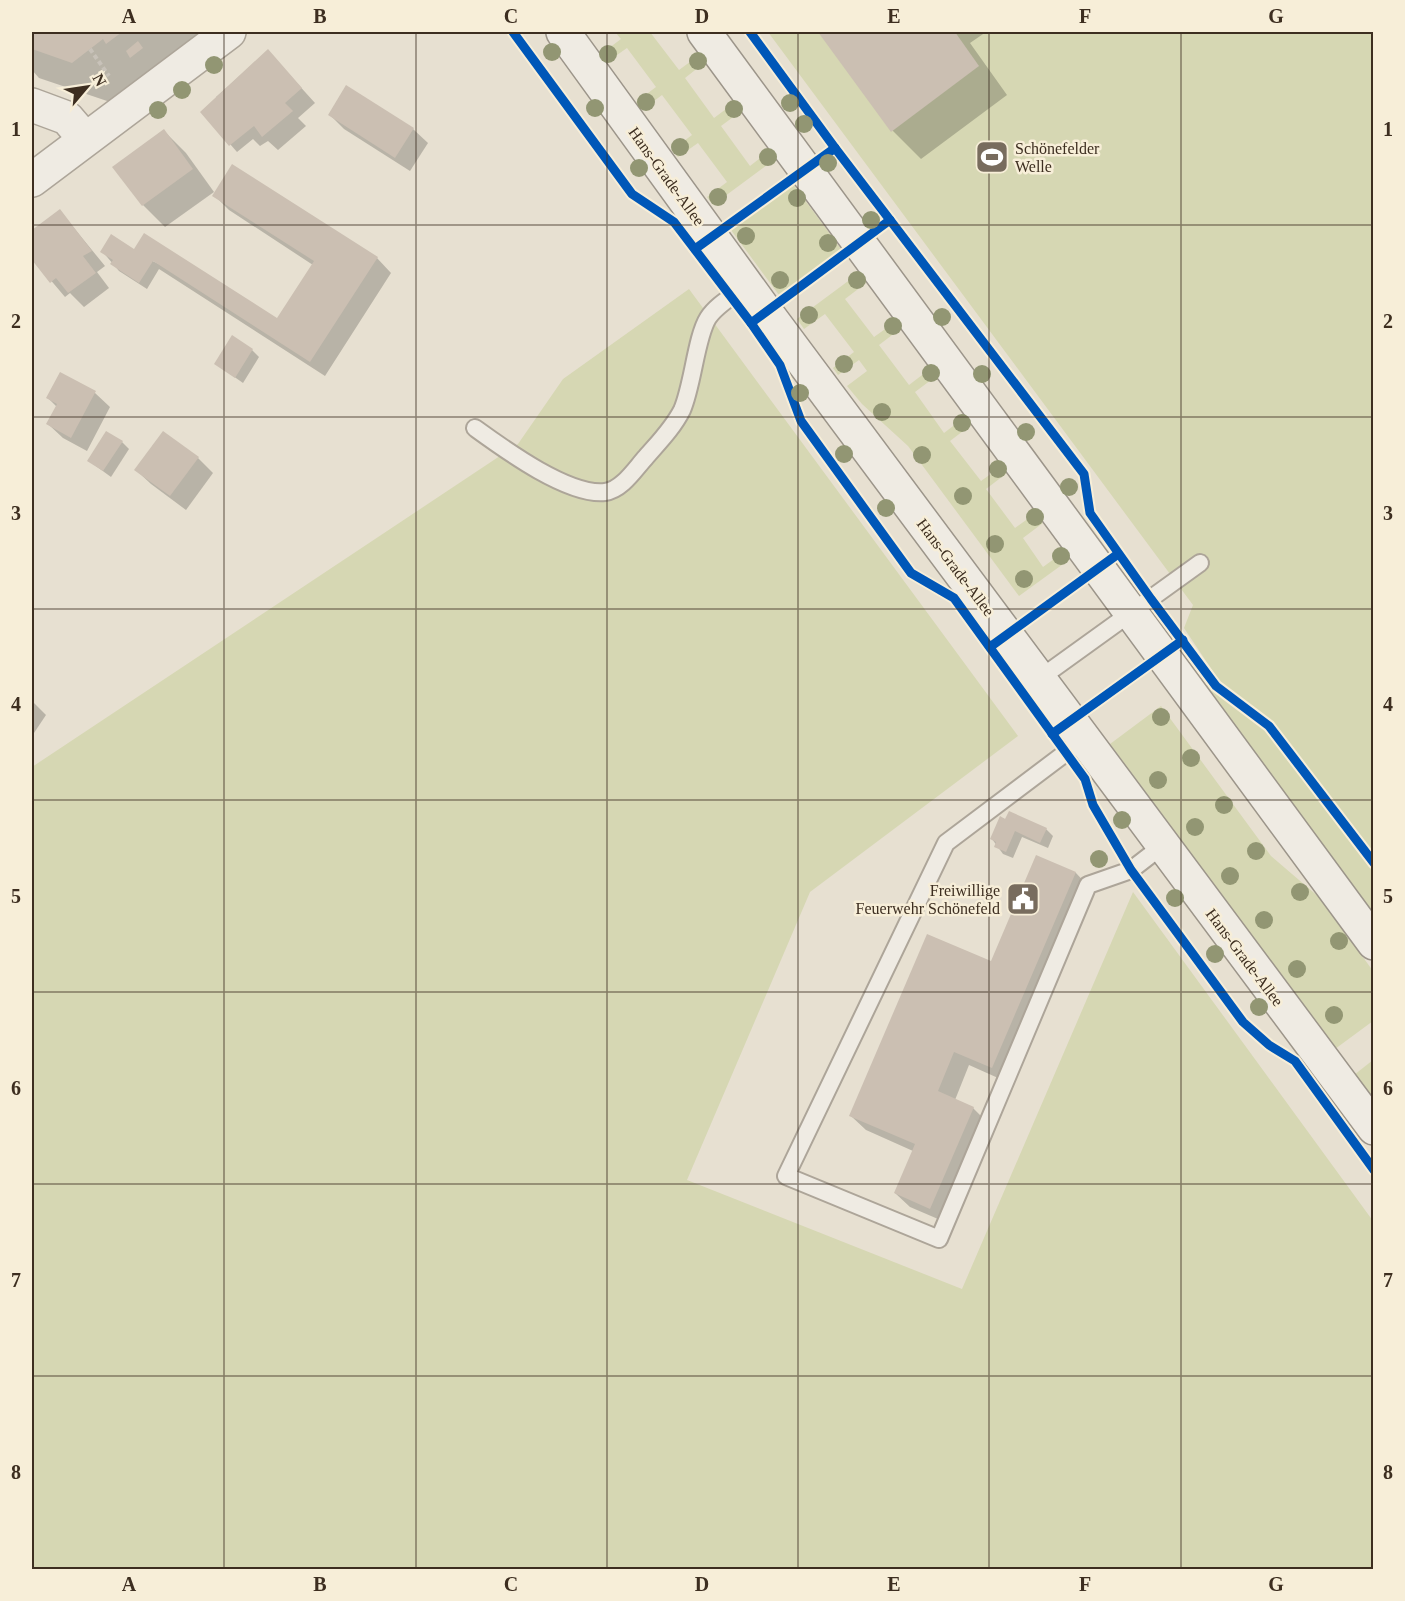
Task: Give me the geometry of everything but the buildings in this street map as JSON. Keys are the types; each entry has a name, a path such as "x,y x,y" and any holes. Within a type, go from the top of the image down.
{"street":[{"path":"32,180 229,32"},
{"name":"Hans-Grade-Allee","path":"562,32 1162,846 1374,1128"},
{"path":"704,32 1374,943"},
{"path":"32,105 67,118 85,139"}],"lane":[{"path":"475,428 514,458 583,489 606,492 623,482 668,432 681,410 689,389 707,319 747,285"},
{"path":"1040,679 1200,563"},
{"path":"1084,739 946,843 786,1176 939,1239 1089,885 1131,870 1162,846"}],"path":[{"path":"90,49 109,76"}],"green space":[{"path":"615,32 650,32 679,70 698,56 704,63 685,78 714,118 734,103 740,112 721,126 750,166 769,151 775,159 713,205 707,197 727,182 698,143 678,157 672,150 692,135 662,95 642,110 636,102 656,87 627,48 607,62 601,54 621,39"},
{"path":"768,32 1373,32 1373,913 1206,686 1216,676 1184,628 1193,605"},
{"path":"793,184 841,249 779,295 731,230"},
{"path":"859,273 866,283 845,299 874,337 895,322 900,329 879,345 909,385 930,369 935,377 915,392 944,433 965,417 971,425 950,441 981,481 1002,466 1007,473 986,489 1015,528 1036,513 1043,523 1023,538 1043,567 1065,551 1070,559 1019,596 908,446 862,404 847,386 867,371 859,360 838,375 833,368 854,352 825,314 804,329 797,319"},
{"path":"689,289 1018,736 810,892 687,1180 962,1289 1133,892 1373,1221 1373,1569 32,1570 32,767 518,444 563,379"},
{"path":"1161,706 1271,856 1320,898 1373,971 1373,1021 1335,1049 1110,744"},
{"path":"1373,1060 1373,1102 1354,1075"}],"cycle path":[{"path":"513,32 632,194 674,222 751,323 780,365 801,421 911,573 954,598 1085,779 1093,805 1131,870 1243,1022 1269,1045 1295,1061 1374,1170"},
{"path":"750,32 835,148 1084,474 1090,513 1216,686 1269,726 1374,863"},
{"path":"695,249 835,148"},
{"path":"751,323 890,220"},
{"path":"990,647 1118,554"},
{"path":"1052,734 1183,640"}],"place":[{"name":"Schönefelder Welle","path":"992,157"},
{"name":"Freiwillige Feuerwehr Schönefeld","path":"1023,899"}]}
